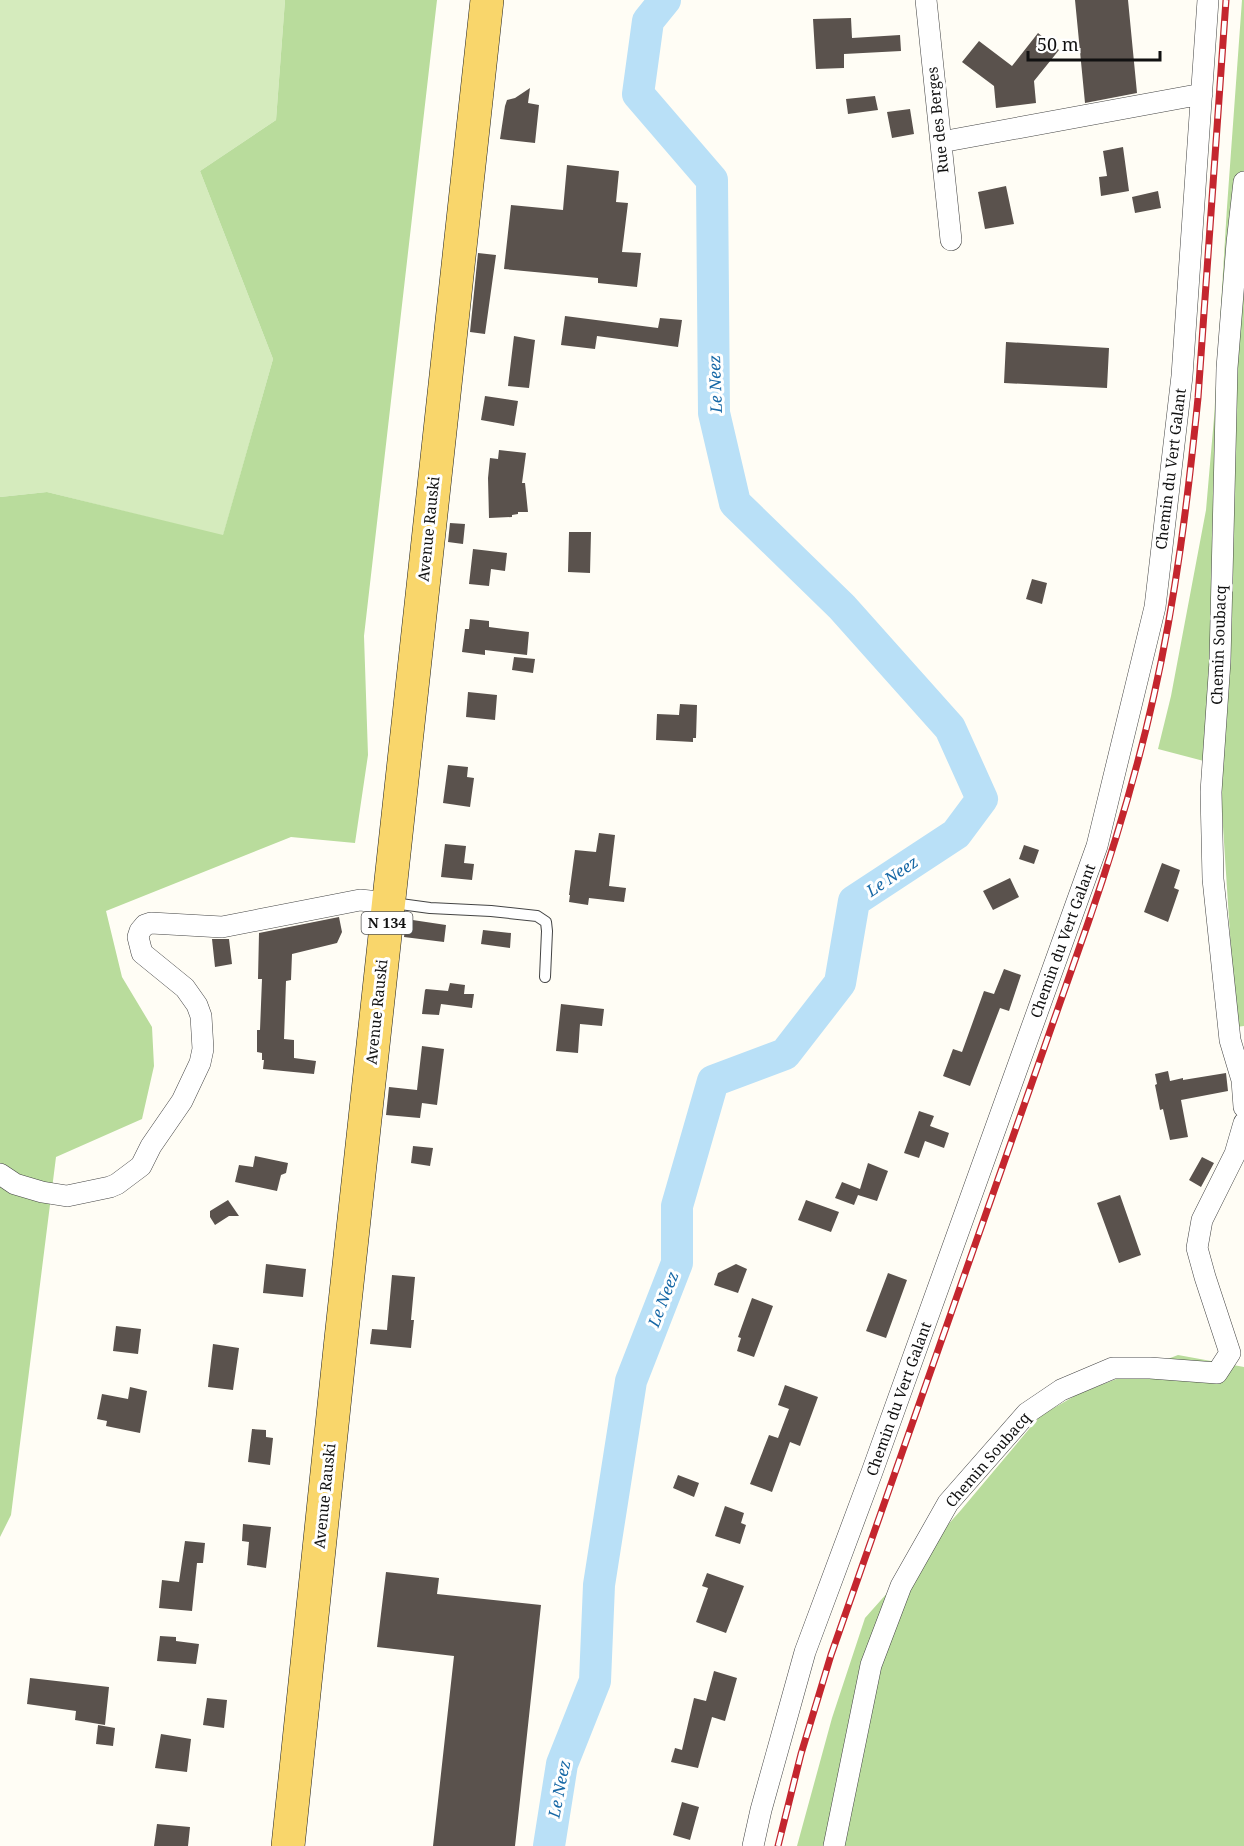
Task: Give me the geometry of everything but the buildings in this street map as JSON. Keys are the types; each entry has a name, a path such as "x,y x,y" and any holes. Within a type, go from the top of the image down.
{"main road":[{"name":"Avenue Rauski","path":"288,1846 487,0"}],"street":[{"name":"Rue des Berges","path":"926,0 951,240"},
{"name":"Chemin du Vert Galant","path":"753,1846 805,1652 873,1472 1096,846 1155,607 1182,376 1208,0"},
{"path":"941,142 1202,94"},
{"name":"Chemin Soubacq","path":"1244,182 1227,368 1220,661 1211,792 1214,891 1230,1040 1242,1080 1244,1107"},
{"path":"0,1174 15,1184 67,1196 110,1187 141,1166 151,1146 182,1101 200,1063 203,1036 201,1016 197,1005 185,988 142,953 138,937 145,925 151,923 222,927 360,900 389,903"},
{"name":"Chemin Soubacq","path":"834,1846 871,1665 901,1586 948,1503 1027,1413 1061,1389 1113,1368 1217,1373 1230,1353 1197,1248 1202,1220 1236,1154 1244,1123"}],"lane":[{"path":"389,903 537,916 546,922 548,931 545,976"}],"green space":[{"path":"0,0 285,0 276,120 200,171 273,359 223,536 47,492 0,497"},
{"path":"285,0 437,0 364,636 368,755 355,843 291,837 106,911 122,977 152,1027 154,1066 142,1119 56,1157 11,1515 0,1537 0,497 47,492 223,535 273,359 200,171 276,120"},
{"path":"1242,0 1244,0 1244,1026 1236,1027 1219,765 1158,749 1171,696 1206,510"},
{"path":"1178,1355 1244,1367 1244,1846 797,1846 832,1718 865,1618 961,1510 1040,1416 1078,1394"}],"waterway":[{"name":"Le Neez","path":"549,1846 562,1764 595,1681 599,1585 631,1381 677,1263 677,1206 713,1081 785,1054 840,983 854,901 956,834 982,799 950,728 842,607 735,503 714,413 712,180 638,94 648,21 665,0"}],"railway":[{"path":"778,1846 801,1754 831,1655 1098,895 1140,753 1162,658 1175,584 1194,435 1226,0"}]}
